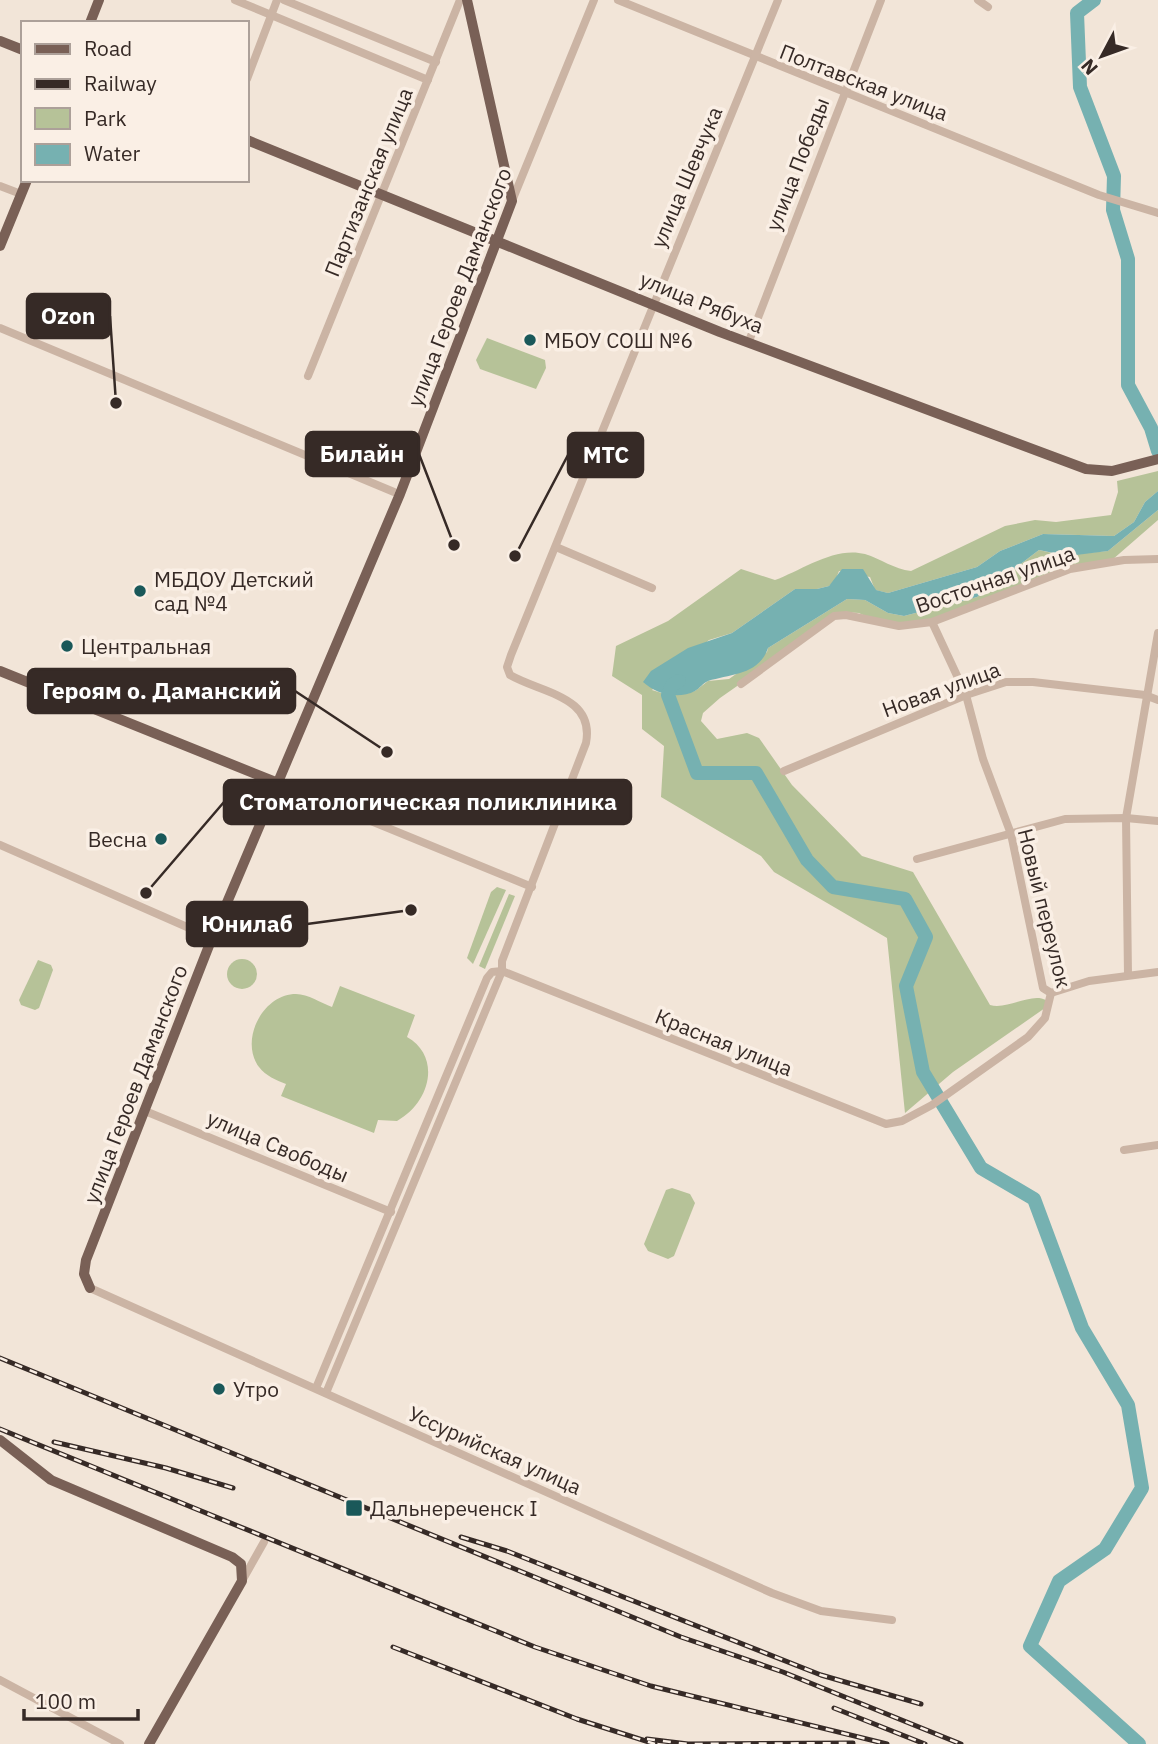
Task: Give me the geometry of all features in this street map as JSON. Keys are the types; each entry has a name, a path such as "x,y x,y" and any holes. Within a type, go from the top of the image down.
{"main road":[{"path":"91,21 99,0"},
{"path":"467,0 512,201"},
{"path":"0,41 21,49"},
{"name":"улица Рябуха","path":"248,140 497,244 1086,468 1112,471 1153,460"},
{"path":"0,246 26,182"},
{"name":"улица Героев Даманского","path":"90,1288 84,1274 86,1260 212,938 400,494 512,201"},
{"path":"0,671 278,783"},
{"path":"0,1440 51,1480 232,1557 242,1568 242,1581 149,1744"}],"street":[{"path":"235,0 428,80"},
{"path":"248,76 277,0"},
{"path":"284,0 436,62"},
{"name":"Партизанская улица","path":"308,376 460,0"},
{"name":"улица Героев Даманского","path":"512,201 594,0"},
{"name":"Полтавская улица","path":"618,0 755,58 1099,195 1158,213"},
{"name":"улица Шевчука","path":"532,887 579,767 588,726 585,717 573,703 514,677 507,667 510,655 778,0"},
{"name":"улица Победы","path":"749,341 881,0"},
{"path":"978,0 988,7"},
{"path":"0,186 21,194"},
{"path":"0,328 394,492"},
{"path":"556,547 652,588"},
{"name":"Восточная улица","path":"741,684 834,616 846,615 879,624 899,626 932,622 1070,569 1124,560 1158,559"},
{"name":"Новый переулок","path":"932,622 966,695 983,760 1011,834 1043,988 1051,993 1045,1017 1035,1030 957,1087"},
{"path":"1128,975 1126,818 1145,695 1158,633"},
{"name":"Новая улица","path":"784,771 966,695 1015,681 1145,695 1158,700"},
{"path":"278,783 532,887 502,961 502,971 326,1393"},
{"path":"917,859 1066,819 1126,818 1158,821"},
{"path":"0,845 212,938"},
{"path":"316,1388 486,978 495,971 502,971"},
{"name":"Красная улица","path":"502,971 879,1123 902,1121 932,1105 957,1087"},
{"path":"1051,993 1088,981 1158,972"},
{"name":"улица Свободы","path":"145,1111 398,1215"},
{"path":"1124,1150 1158,1145"},
{"name":"Уссурийская улица","path":"90,1288 772,1593 821,1611 892,1620"},
{"path":"242,1581 264,1542"},
{"path":"0,1679 120,1744"}],"green space":[{"path":"487,338 545,360 546,368 536,389 480,369 476,360"},
{"path":"1158,471 1158,491 1145,502 1134,522 1114,536 1043,534 1000,551 977,567 888,593 875,590 870,577 839,571 835,581 829,586 795,589 732,633 709,640 652,690 668,695 695,691 708,681 729,679 767,652 768,648 847,599 865,600 888,613 904,616 977,597 1039,550 1061,555 1108,551 1158,510 1158,520 1112,560 1061,568 929,622 899,627 859,613 843,612 720,698 703,713 701,721 717,739 747,733 759,738 792,785 862,856 913,872 990,1005 1004,1005 1033,998 1046,1000 1045,1008 953,1072 905,1113 887,938 774,872 761,856 661,797 664,746 642,729 642,695 612,676 616,646 668,621 741,569 775,580 830,556 854,552 911,571 1005,526 1035,520 1056,522 1111,515 1118,492 1117,481"},
{"path":"497,887 506,890 473,964 467,958 491,892"},
{"path":"509,894 515,896 485,969 479,966"},
{"path":"242,959 253,963 257,974 253,985 242,989 231,985 227,974 231,963"},
{"path":"38,960 51,965 53,970 39,1008 35,1010 21,1005 19,1000"},
{"path":"340,986 415,1015 407,1037 425,1056 428,1068 428,1080 417,1103 397,1121 378,1120 374,1133 281,1096 286,1084 265,1073 253,1056 253,1032 258,1020 273,1002 284,996 301,994 332,1007"},
{"path":"672,1188 690,1194 695,1203 674,1256 668,1259 648,1251 644,1244 666,1190"}],"water":[{"path":"1158,491 1158,510 1108,551 1068,556 1039,550 977,597 904,616 888,613 865,600 847,599 768,648 758,664 743,672 708,681 695,691 682,695 654,690 643,682 651,671 688,648 732,633 795,589 829,586 842,569 863,569 876,590 888,593 977,567 1000,551 1043,534 1114,536 1134,522 1145,502"}],"waterway":[{"path":"1094,0 1077,13 1080,87 1114,176 1113,210 1128,259 1128,385 1151,428 1158,451"},
{"path":"679,681 672,685 668,695 697,773 756,773 807,860 833,887 905,899 926,937 906,986 923,1072 981,1168 1034,1199 1082,1328 1128,1405 1142,1488 1105,1549 1059,1581 1030,1646 1139,1744"}],"railway":[{"path":"0,1358 681,1637 783,1672 961,1744"},
{"path":"0,1429 535,1647 651,1686 887,1744"},
{"path":"54,1442 166,1468 233,1488"},
{"path":"461,1537 507,1551 821,1675 921,1704"},
{"path":"393,1647 577,1719 655,1744"},
{"path":"834,1708 925,1744"},
{"path":"647,1739 688,1744 853,1743"}],"place":[{"name":"МБОУ СОШ №6","path":"530,340"},
{"name":"Ozon","path":"116,403"},
{"name":"Билайн","path":"454,545"},
{"name":"МТС","path":"515,556"},
{"name":"МБДОУ Детский сад №4","path":"140,591"},
{"name":"Центральная","path":"67,646"},
{"name":"Героям о. Даманский","path":"387,752"},
{"name":"Весна","path":"161,839"},
{"name":"Стоматологическая поликлиника","path":"146,893"},
{"name":"Юнилаб","path":"411,910"},
{"name":"Утро","path":"219,1389"},
{"name":"Дальнереченск I","path":"354,1508"}]}
